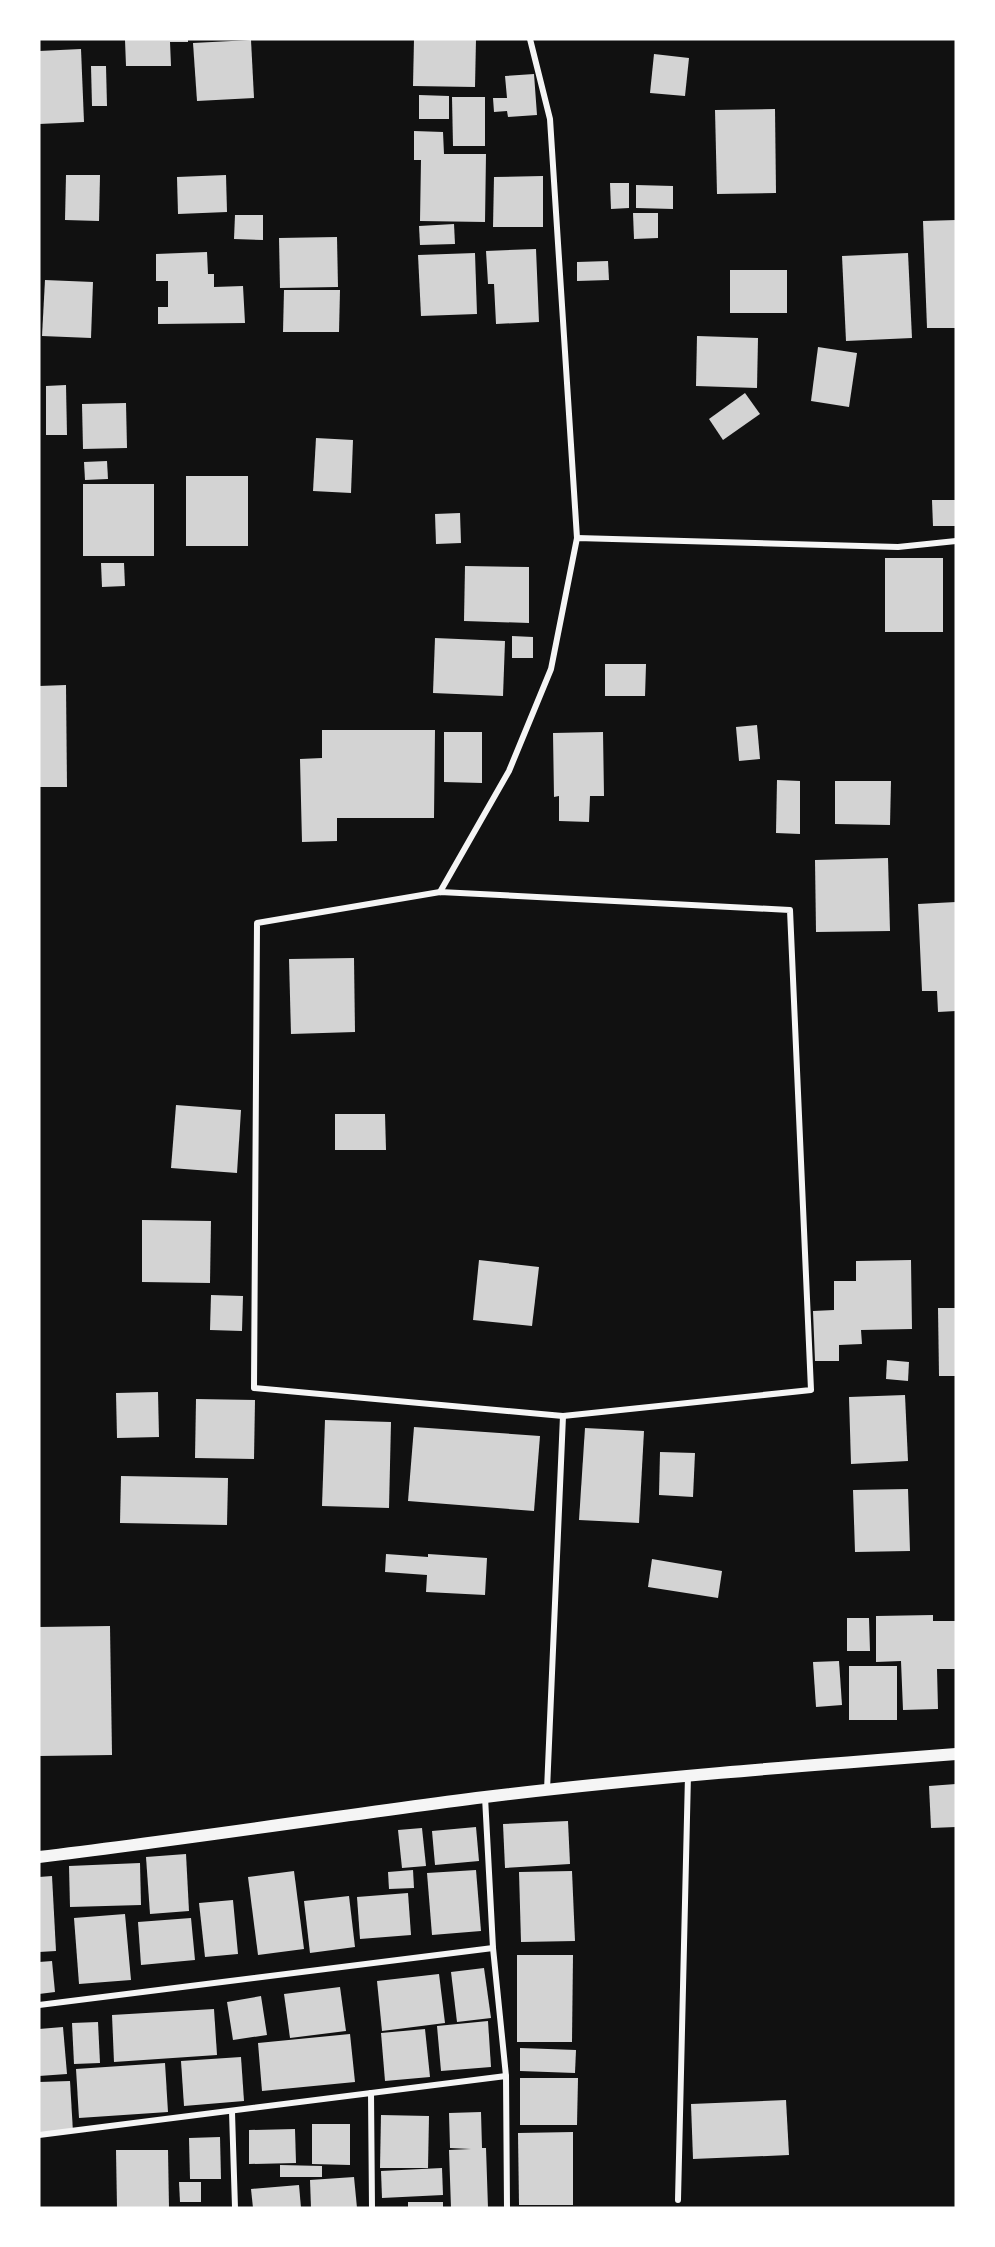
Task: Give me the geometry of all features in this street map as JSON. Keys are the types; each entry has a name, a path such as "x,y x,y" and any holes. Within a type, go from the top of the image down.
{"main road":[{"path":"39,1857 486,1797 688,1775 956,1754"}],"street":[{"path":"440,892 509,771 551,669 577,538 550,119 530,39"},
{"path":"577,538 898,547 956,540"},
{"path":"440,892 790,910 811,1390 563,1416 254,1388 257,922 440,892"},
{"path":"547,1791 563,1416"},
{"path":"678,2200 688,1775"},
{"path":"486,1797 493,1948 506,2076 507,2208"},
{"path":"39,2005 493,1948"},
{"path":"39,2135 506,2076"},
{"path":"370,2093 372,2208"},
{"path":"232,2112 235,2208"}],"building":[{"path":"188,39 188,42 170,42 171,66 126,66 125,40"},
{"path":"414,39 476,39 475,87 413,86"},
{"path":"251,40 254,98 197,101 193,43"},
{"path":"81,49 84,122 39,124 39,51"},
{"path":"654,54 689,58 685,96 650,93"},
{"path":"91,66 106,66 107,106 92,106"},
{"path":"534,74 537,115 508,117 507,111 494,112 493,98 507,98 505,76"},
{"path":"419,95 449,96 449,119 419,119"},
{"path":"452,97 485,97 485,146 453,146"},
{"path":"775,109 776,193 717,194 715,110"},
{"path":"414,131 443,132 444,154 486,154 485,222 420,221 421,160 414,160"},
{"path":"66,175 100,175 99,221 65,220"},
{"path":"226,175 227,212 178,214 177,177"},
{"path":"543,176 543,227 493,227 494,177"},
{"path":"610,183 629,183 629,208 611,209"},
{"path":"636,185 673,186 673,209 636,208"},
{"path":"633,213 658,213 658,238 634,239"},
{"path":"235,215 263,215 263,240 234,239"},
{"path":"956,220 956,328 927,328 923,221"},
{"path":"454,224 455,244 420,245 419,226"},
{"path":"337,237 338,287 280,288 279,238"},
{"path":"536,249 539,322 496,324 494,284 488,284 486,251"},
{"path":"207,252 208,274 214,274 214,287 243,286 245,323 158,324 158,307 168,307 168,281 156,281 156,254"},
{"path":"475,253 477,314 421,316 418,255"},
{"path":"908,253 912,338 846,341 842,256"},
{"path":"608,261 609,280 577,281 577,262"},
{"path":"730,270 787,270 787,313 730,313"},
{"path":"45,280 93,282 91,338 42,336"},
{"path":"284,290 340,290 339,332 283,332"},
{"path":"697,336 758,338 757,388 696,386"},
{"path":"818,347 857,353 849,407 811,401"},
{"path":"66,385 67,435 46,435 46,386"},
{"path":"745,393 760,414 723,440 709,419"},
{"path":"126,403 127,448 83,449 82,404"},
{"path":"316,438 353,440 351,493 313,491"},
{"path":"107,461 108,479 85,480 84,462"},
{"path":"186,476 248,476 248,546 186,546"},
{"path":"83,484 154,484 154,556 83,556"},
{"path":"932,500 956,500 956,526 933,526"},
{"path":"460,513 461,543 436,544 435,514"},
{"path":"885,558 943,558 943,632 885,632"},
{"path":"101,563 124,563 125,586 102,587"},
{"path":"465,566 529,567 529,623 464,621"},
{"path":"512,636 533,637 533,658 512,658"},
{"path":"435,638 505,641 503,696 433,693"},
{"path":"605,664 646,664 645,696 605,696"},
{"path":"66,685 67,787 39,787 39,686"},
{"path":"757,725 760,759 739,761 736,727"},
{"path":"322,730 435,730 434,818 337,818 337,841 302,842 300,759 322,758"},
{"path":"444,732 482,732 482,783 444,782"},
{"path":"603,732 604,796 590,796 589,822 559,821 559,796 554,797 553,733"},
{"path":"777,780 800,781 800,834 776,833"},
{"path":"835,781 891,781 890,825 835,824"},
{"path":"888,858 890,931 816,932 815,860"},
{"path":"956,902 956,1011 938,1012 937,991 922,991 918,904"},
{"path":"354,958 355,1032 291,1034 289,959"},
{"path":"176,1105 241,1110 237,1173 171,1168"},
{"path":"335,1114 385,1114 386,1150 335,1150"},
{"path":"142,1220 211,1221 210,1283 142,1282"},
{"path":"479,1260 539,1267 532,1326 473,1320"},
{"path":"911,1260 912,1329 861,1330 862,1344 839,1345 839,1361 815,1361 813,1311 834,1310 834,1281 856,1281 856,1261"},
{"path":"211,1295 243,1296 242,1331 210,1330"},
{"path":"938,1308 956,1308 956,1376 939,1376"},
{"path":"887,1360 909,1362 908,1381 886,1379"},
{"path":"158,1392 159,1437 117,1438 116,1393"},
{"path":"905,1395 908,1461 851,1464 849,1397"},
{"path":"196,1399 255,1400 254,1459 195,1458"},
{"path":"325,1420 391,1422 389,1508 322,1506"},
{"path":"414,1427 540,1436 534,1511 408,1501"},
{"path":"585,1428 644,1431 639,1523 579,1520"},
{"path":"660,1452 695,1453 693,1497 659,1495"},
{"path":"121,1476 228,1478 227,1525 120,1523"},
{"path":"908,1489 910,1551 855,1552 853,1490"},
{"path":"386,1554 487,1558 485,1595 426,1592 427,1575 385,1572"},
{"path":"652,1559 722,1571 718,1598 648,1587"},
{"path":"933,1615 933,1621 956,1621 956,1669 937,1669 938,1709 903,1710 901,1661 876,1662 876,1616"},
{"path":"847,1618 869,1618 870,1651 847,1651"},
{"path":"110,1626 112,1755 39,1756 39,1627"},
{"path":"839,1661 842,1705 816,1707 813,1662"},
{"path":"849,1666 897,1666 897,1720 849,1720"},
{"path":"956,1784 956,1827 931,1828 929,1786"},
{"path":"568,1821 570,1864 505,1868 503,1824"},
{"path":"476,1827 479,1861 435,1865 432,1831"},
{"path":"422,1828 426,1866 402,1868 398,1830"},
{"path":"186,1854 189,1911 150,1914 146,1857"},
{"path":"140,1863 141,1905 70,1907 69,1866"},
{"path":"413,1870 414,1888 389,1889 388,1872"},
{"path":"476,1870 481,1931 432,1935 427,1873"},
{"path":"294,1871 304,1949 258,1955 248,1877"},
{"path":"572,1871 575,1941 521,1942 519,1872"},
{"path":"52,1876 56,1951 39,1952 39,1877"},
{"path":"408,1893 411,1935 360,1939 357,1897"},
{"path":"349,1896 355,1947 310,1953 304,1901"},
{"path":"233,1900 238,1954 205,1957 199,1903"},
{"path":"125,1914 131,1980 79,1984 74,1918"},
{"path":"191,1918 195,1960 141,1965 138,1922"},
{"path":"517,1955 573,1955 572,2042 517,2042"},
{"path":"52,1961 55,1992 39,1994 39,1962"},
{"path":"484,1968 491,2018 457,2022 451,1972"},
{"path":"439,1974 445,2023 382,2031 377,1981"},
{"path":"340,1987 346,2031 290,2038 284,1994"},
{"path":"261,1996 267,2035 233,2040 227,2002"},
{"path":"214,2009 217,2055 114,2062 112,2015"},
{"path":"488,2021 491,2067 441,2071 437,2026"},
{"path":"98,2022 100,2063 74,2064 72,2023"},
{"path":"63,2027 67,2074 39,2076 39,2029"},
{"path":"425,2029 430,2077 385,2081 381,2033"},
{"path":"350,2034 355,2082 262,2091 258,2043"},
{"path":"520,2048 576,2050 575,2073 520,2071"},
{"path":"241,2057 244,2101 184,2106 181,2061"},
{"path":"165,2063 168,2112 79,2118 76,2069"},
{"path":"520,2078 578,2078 577,2125 520,2125"},
{"path":"70,2081 73,2132 39,2134 39,2082"},
{"path":"786,2100 789,2155 693,2159 691,2104"},
{"path":"481,2112 482,2148 486,2148 488,2208 451,2208 449,2150 471,2149 450,2148 449,2113"},
{"path":"381,2115 429,2116 428,2168 380,2168"},
{"path":"312,2124 350,2124 350,2165 312,2164"},
{"path":"295,2129 296,2163 249,2164 249,2130"},
{"path":"573,2132 573,2205 519,2205 518,2133"},
{"path":"220,2137 221,2179 190,2179 189,2138"},
{"path":"116,2150 168,2150 169,2208 117,2208"},
{"path":"280,2165 322,2166 322,2177 280,2177"},
{"path":"442,2168 443,2195 382,2198 381,2171"},
{"path":"354,2177 357,2208 311,2208 310,2180"},
{"path":"179,2182 201,2182 201,2202 180,2202"},
{"path":"299,2185 301,2208 253,2208 251,2189"},
{"path":"408,2202 443,2202 443,2208 408,2208"}]}
